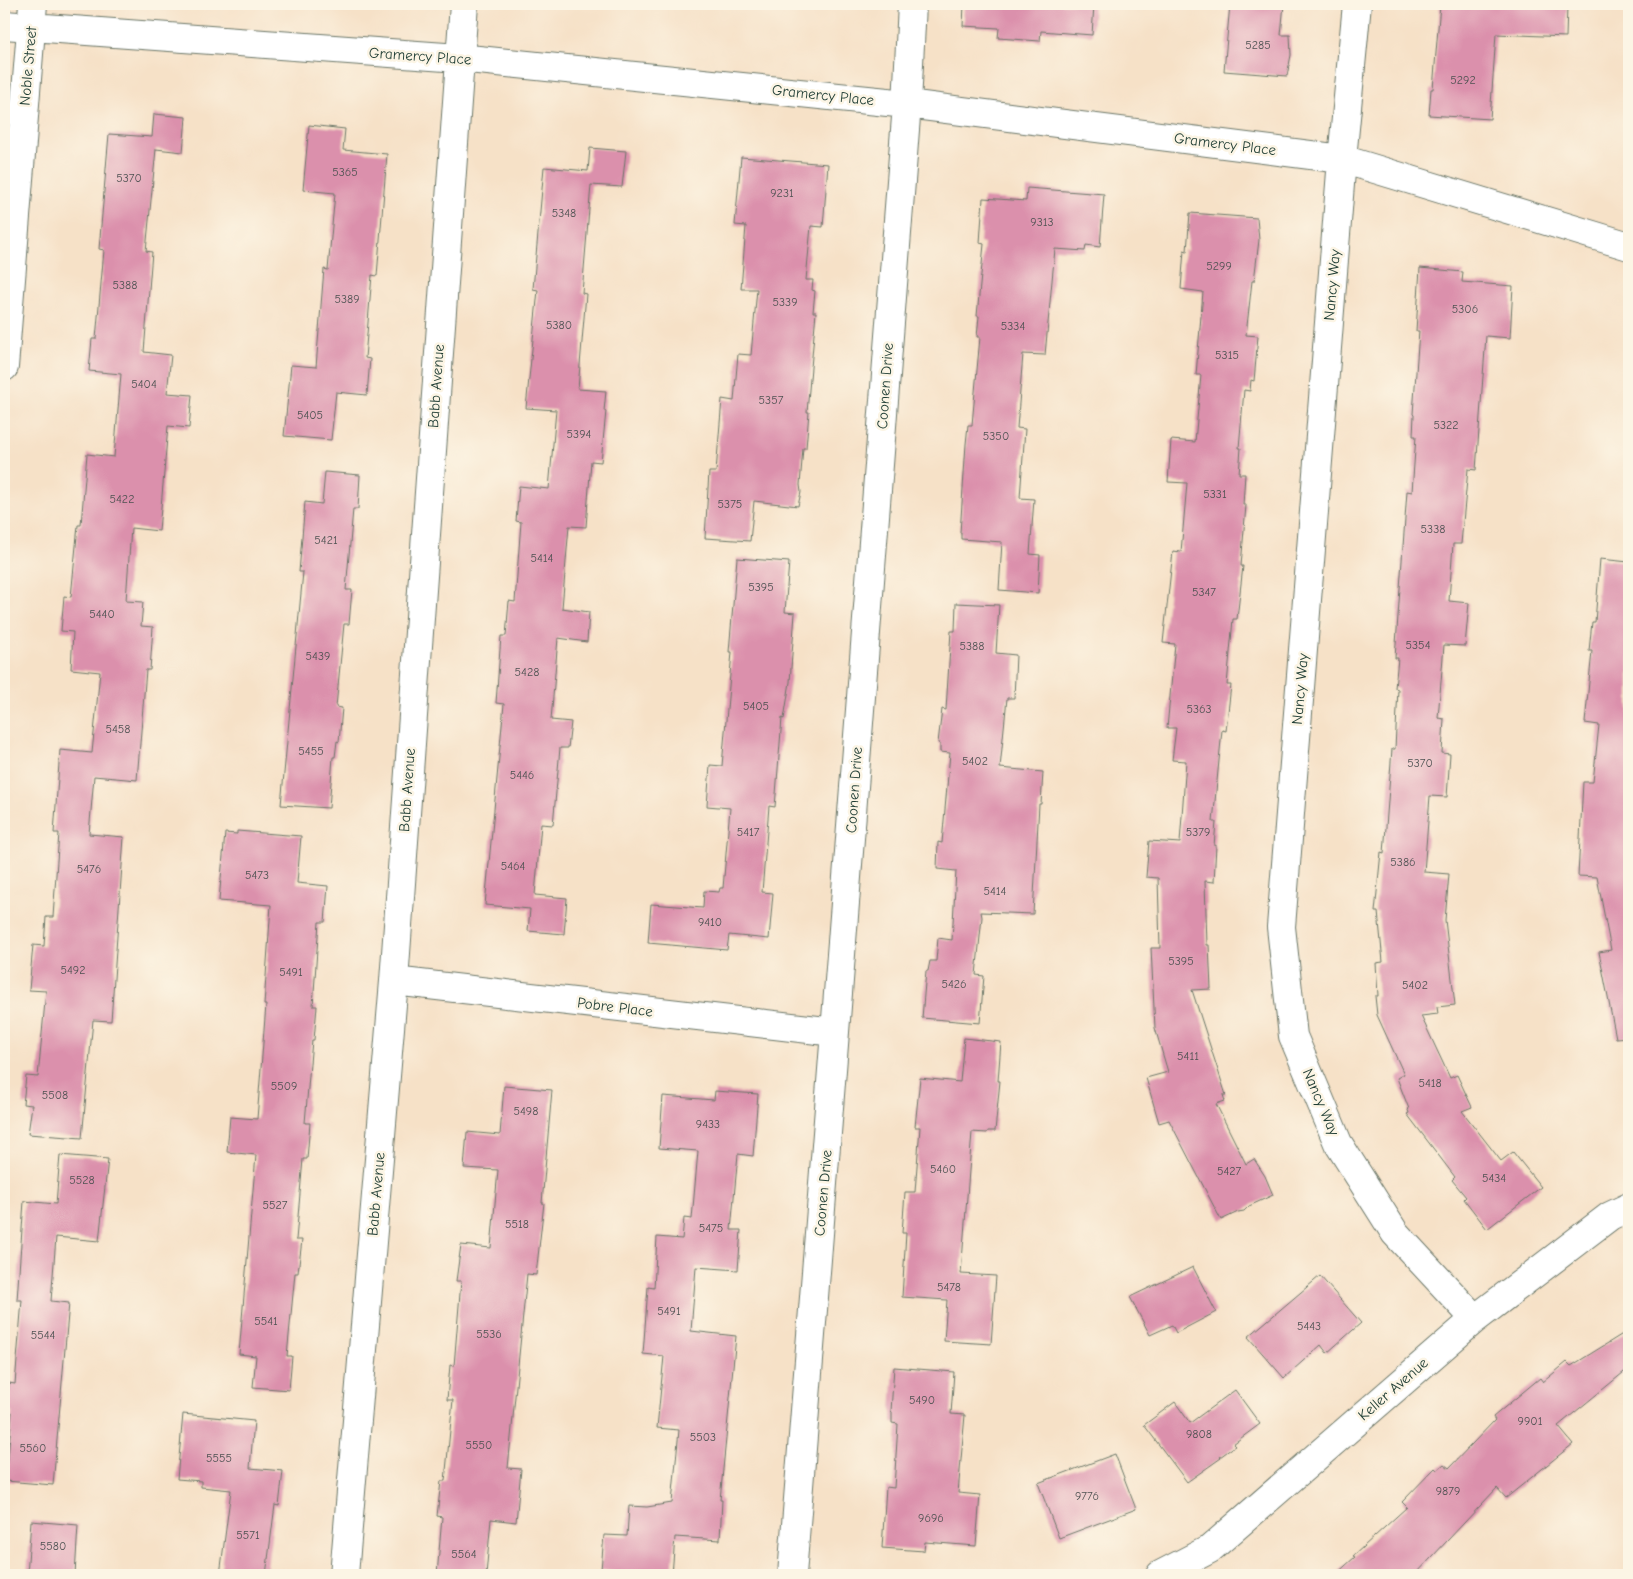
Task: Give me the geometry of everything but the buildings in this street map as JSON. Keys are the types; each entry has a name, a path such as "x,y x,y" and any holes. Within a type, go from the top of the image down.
{"street":[{"name":"Babb Avenue","path":"344,1575 394,981 464,4"},
{"name":"Coonen Drive","path":"792,1575 836,1032 912,4"},
{"name":"Nancy Way","path":"1357,4 1342,159 1282,937 1293,1036 1338,1143 1395,1233 1475,1319"},
{"name":"Gramercy Place","path":"4,26 32,16 459,58 906,104 1342,159 1629,246"},
{"name":"Noble Street","path":"4,367 32,16"},
{"name":"Pobre Place","path":"394,981 836,1032"},
{"name":"Keller Avenue","path":"1160,1575 1210,1549 1475,1319 1610,1216 1629,1206"}]}
